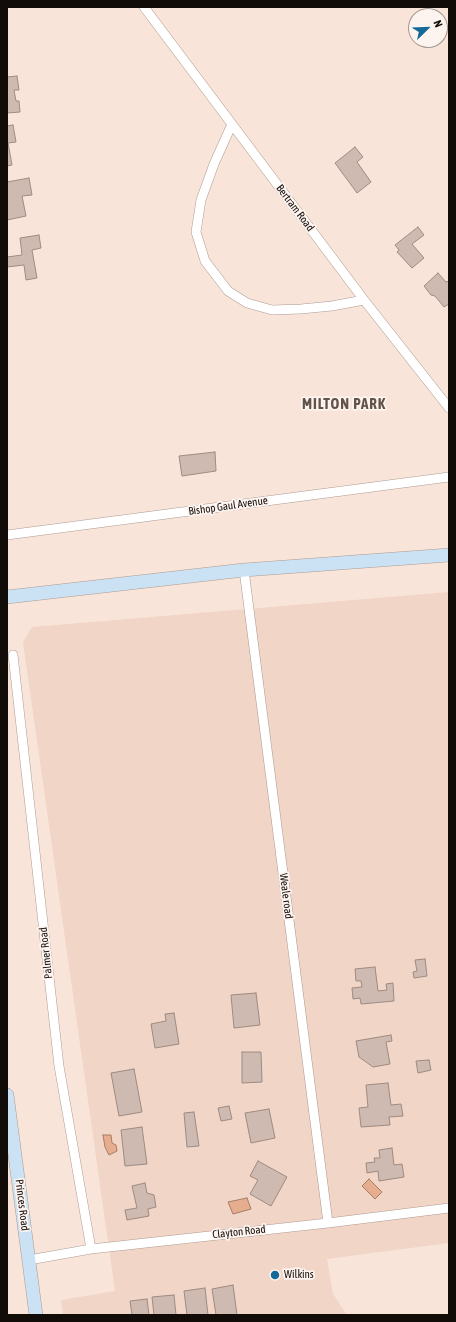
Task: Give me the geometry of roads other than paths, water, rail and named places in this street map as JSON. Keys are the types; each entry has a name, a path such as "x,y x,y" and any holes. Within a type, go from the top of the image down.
{"main road":[{"path":"7,597 244,570 449,555"},
{"name":"Princes Road","path":"7,1095 11,1150 29,1260 36,1315"}],"street":[{"name":"Bertram Road","path":"144,7 364,300 449,408"},
{"path":"232,124 214,164 201,200 196,232 205,262 228,290 247,303 272,310 332,306 364,300"},
{"name":"Bishop Gaul Avenue","path":"7,535 449,477"},
{"name":"Weale road","path":"244,570 328,1223"},
{"name":"Palmer Road","path":"13,656 59,1066 91,1249"},
{"name":"Clayton Road","path":"29,1260 91,1249 449,1208"}],"place":[{"name":"Wilkins","path":"275,1275"}],"district":[{"name":"MILTON PARK","path":"344,404"}]}
